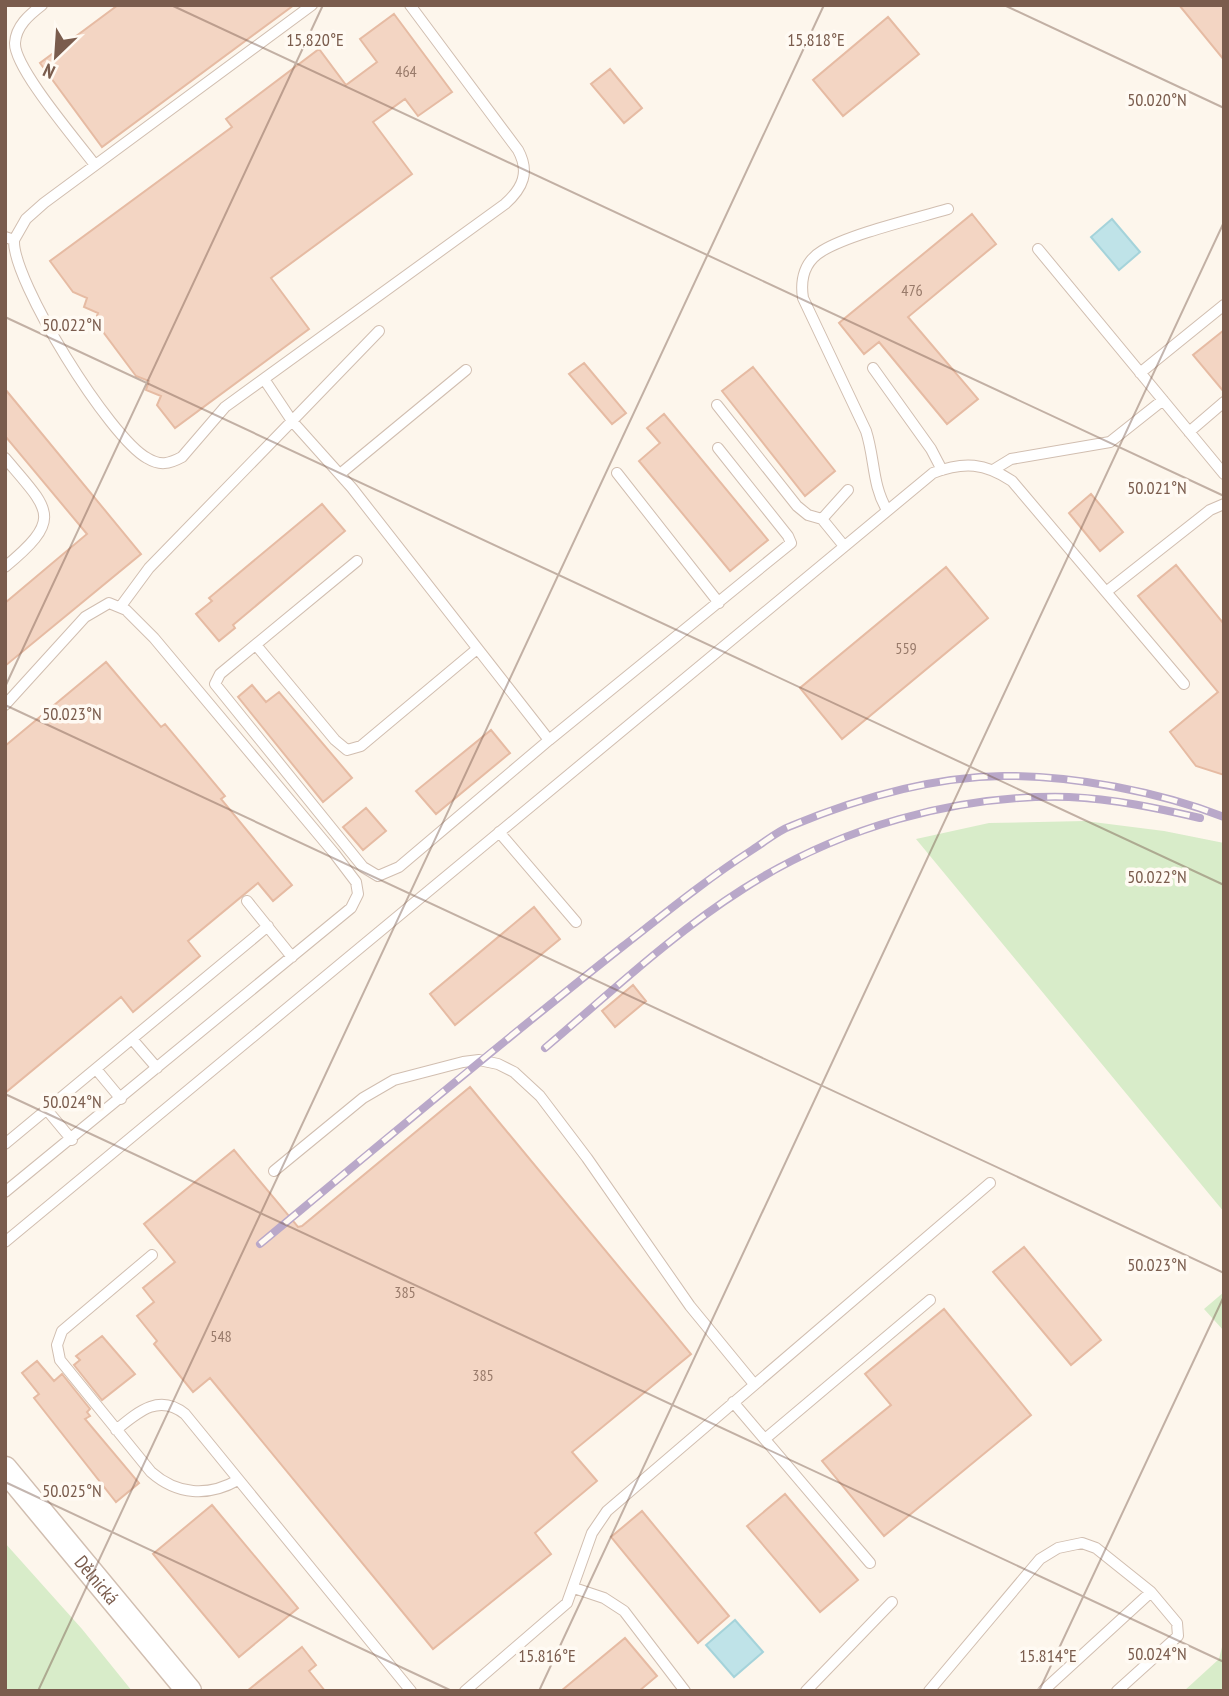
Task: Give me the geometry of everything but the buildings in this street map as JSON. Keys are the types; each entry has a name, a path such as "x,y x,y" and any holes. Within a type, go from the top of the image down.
{"street":[{"name":"Dělnická","path":"5,1469 189,1691"}],"lane":[{"path":"42,5 24,20 18,31 16,55 95,165"},
{"path":"312,5 95,165 26,219 9,238 15,259 72,369 124,439 146,458 166,464 182,457 218,413 516,195 524,178 524,160 410,5"},
{"path":"887,510 874,483 872,452 866,431 803,298 801,283 805,270 822,251 948,209"},
{"path":"1038,248 1224,474"},
{"path":"1140,373 1224,305"},
{"path":"121,606 141,577 379,331"},
{"path":"873,368 932,449 942,470"},
{"path":"340,474 466,370"},
{"path":"264,379 292,421 340,474 549,740"},
{"path":"993,470 1011,459 1110,442 1163,400"},
{"path":"1189,432 1224,402"},
{"path":"717,405 797,506 808,515 822,519 844,546"},
{"path":"357,561 220,674 216,689 363,867 378,876 399,867 549,740 791,543 718,448"},
{"path":"5,458 40,501 46,520 38,538 5,567"},
{"path":"5,1242 918,484 942,470 970,463 993,470 1012,481 1185,684"},
{"path":"617,473 719,603"},
{"path":"822,519 848,490"},
{"path":"1106,592 1210,510 1224,504"},
{"path":"5,705 85,617 109,603 121,606 154,638 356,882 358,894 355,902 292,957 72,1140 5,1192"},
{"path":"256,645 335,740 347,750 360,746 477,649"},
{"path":"499,832 576,922"},
{"path":"247,901 292,957"},
{"path":"5,1144 268,926"},
{"path":"132,1038 158,1069"},
{"path":"274,1171 363,1098 394,1080 463,1062 479,1060 498,1064 514,1072 540,1097 587,1158 698,1315 754,1384"},
{"path":"96,1069 121,1099"},
{"path":"47,1110 72,1140"},
{"path":"466,1691 559,1612 574,1588 598,1520 990,1183"},
{"path":"152,1255 68,1325 58,1337 60,1360 150,1472 177,1489 206,1492 221,1489 238,1480"},
{"path":"765,1439 930,1300"},
{"path":"733,1402 870,1563"},
{"path":"116,1430 147,1407 158,1404 176,1407 193,1422 411,1691"},
{"path":"929,1691 1035,1565 1058,1548 1082,1543 1096,1548 1151,1592 1177,1623 1178,1636 1117,1691"},
{"path":"574,1588 604,1598 624,1611 685,1691"},
{"path":"1043,1691 1151,1592"},
{"path":"806,1691 892,1602"}],"green space":[{"path":"1085,821 1164,831 1224,843 1224,1212 916,839 989,823"},
{"path":"1224,1292 1224,1331 1204,1309"},
{"path":"5,1543 82,1629 132,1691 5,1691"},
{"path":"1224,1639 1224,1691 1184,1691 1219,1659"}],"water":[{"path":"1112,219 1140,252 1119,270 1091,237"},
{"path":"735,1620 763,1652 734,1677 706,1645"}],"railway":[{"path":"260,1244 622,947 719,873 786,828 895,791 949,780 1003,776 1058,778 1115,787 1172,800 1224,817"},
{"path":"545,1048 641,965 691,925 743,889 779,867 858,832 941,809 1027,798 1069,797 1102,800 1152,807 1200,818"}]}
